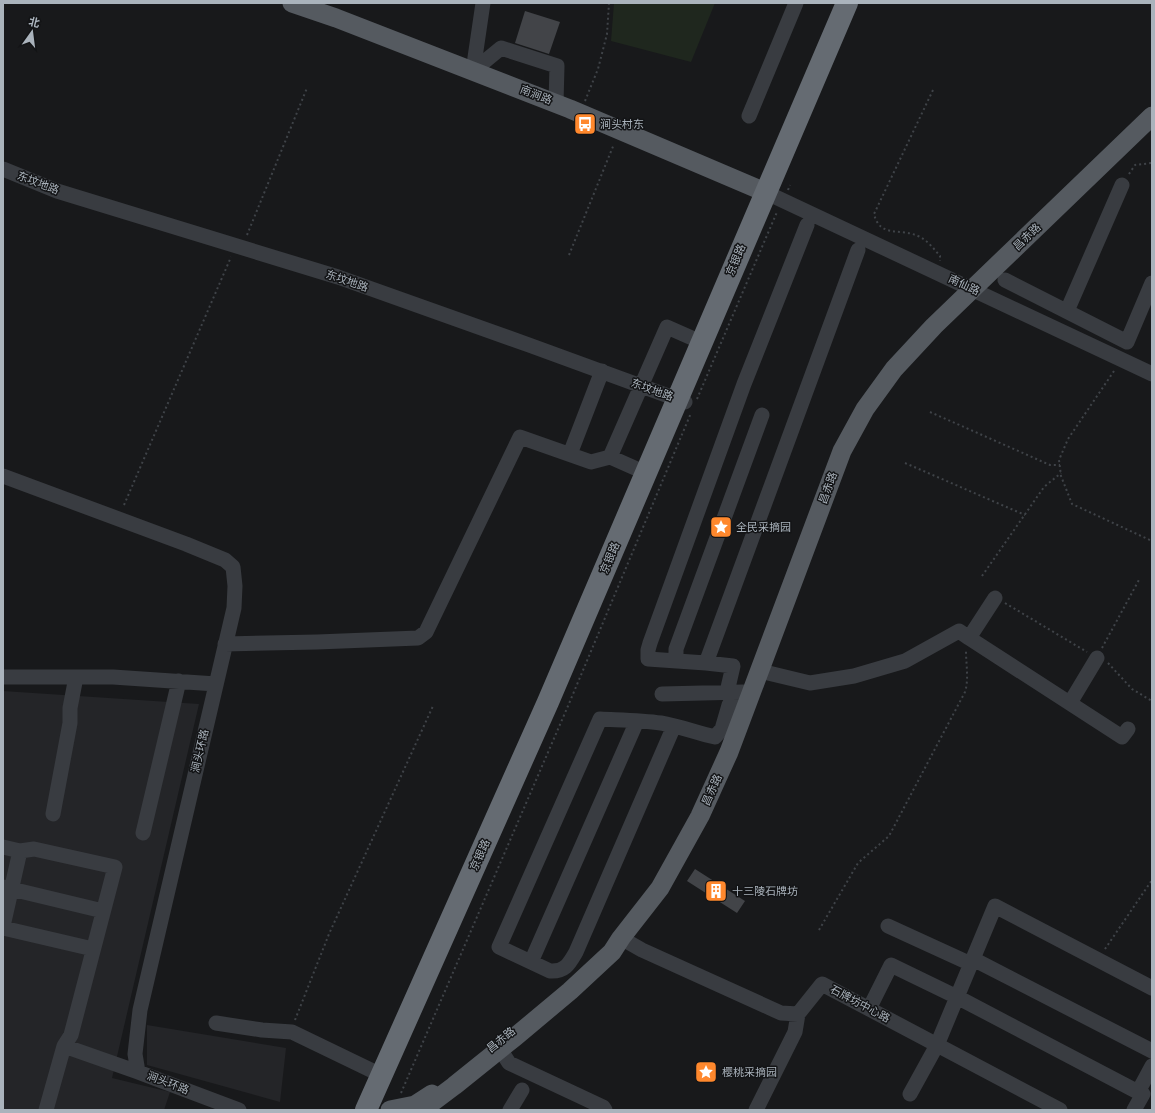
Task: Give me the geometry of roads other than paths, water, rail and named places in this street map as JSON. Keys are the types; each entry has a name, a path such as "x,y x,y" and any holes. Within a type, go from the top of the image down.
{"highway":[{"name":"京银路","path":"571,673 646,473 688,403 701,342 778,194 847,3"},
{"name":"京银路","path":"388,1110 419,1029 778,194 858,3"},
{"name":"京银路","path":"366,1110 381,1075 558,704"}],"main road":[{"name":"南涧路","path":"292,3 336,18 556,103 778,194"},
{"name":"昌赤路","path":"422,1110 454,1086 570,991 612,952 660,888 700,816 729,752 738,692 760,671 842,451 865,409 894,369 934,326 1152,116"},
{"name":"昌赤路","path":"388,1110 415,1104 430,1095 549,1002 621,938"}],"street":[{"path":"473,71 483,3"},
{"path":"749,116 796,3"},
{"path":"473,71 501,48 557,66 556,103"},
{"name":"东坟地路","path":"3,169 57,191 338,277 688,403"},
{"path":"1066,311 1122,185"},
{"name":"南仙路","path":"778,194 935,272 1152,374"},
{"path":"674,726 569,965 558,971 550,971 499,948 600,719 638,721 674,726 715,737 722,729 729,705 738,692 733,666 648,659 648,650 744,384 807,225"},
{"path":"706,663 858,250"},
{"path":"1005,280 1127,342"},
{"path":"1121,359 1152,283"},
{"path":"610,457 667,327 701,342"},
{"path":"570,454 602,371"},
{"path":"676,661 676,649 762,415"},
{"path":"225,644 418,638 426,632 487,502 520,436 591,462 610,457 646,473"},
{"name":"涧头环路","path":"3,476 186,544 225,560 233,567 235,586 234,608 140,1010 135,1054 138,1072 239,1110"},
{"path":"970,638 995,598"},
{"path":"760,671 810,683 854,676 905,661 959,631 1122,737 1128,729"},
{"path":"1070,703 1098,656"},
{"path":"3,677 113,677 216,684"},
{"path":"54,814 70,723 70,708 76,677"},
{"path":"143,832 180,682"},
{"path":"662,694 738,692"},
{"path":"531,962 638,721"},
{"path":"3,847 20,851 34,849 114,867 71,1035 64,1046 46,1110"},
{"path":"20,851 7,888 3,927 94,949"},
{"path":"7,888 103,911"},
{"path":"910,1094 937,1045 995,906 1152,988"},
{"path":"888,926 972,962 1152,1051"},
{"path":"621,938 642,950 780,1013 798,1014 795,1032 756,1110"},
{"path":"869,1009 891,965 957,997 1143,1094 1134,1110"},
{"name":"石牌坊中心路","path":"798,1014 822,984 1060,1110"},
{"path":"216,1023 262,1030 292,1032 381,1075"},
{"path":"64,1046 138,1072"},
{"path":"500,1049 509,1063 604,1107 605,1110"},
{"path":"1138,1092 1152,1066"},
{"path":"510,1110 522,1090"}],"place":[{"name":"涧头村东","path":"585,124"},
{"name":"全民采摘园","path":"721,527"},
{"name":"十三陵石牌坊","path":"716,891"},
{"name":"樱桃采摘园","path":"706,1072"}]}
